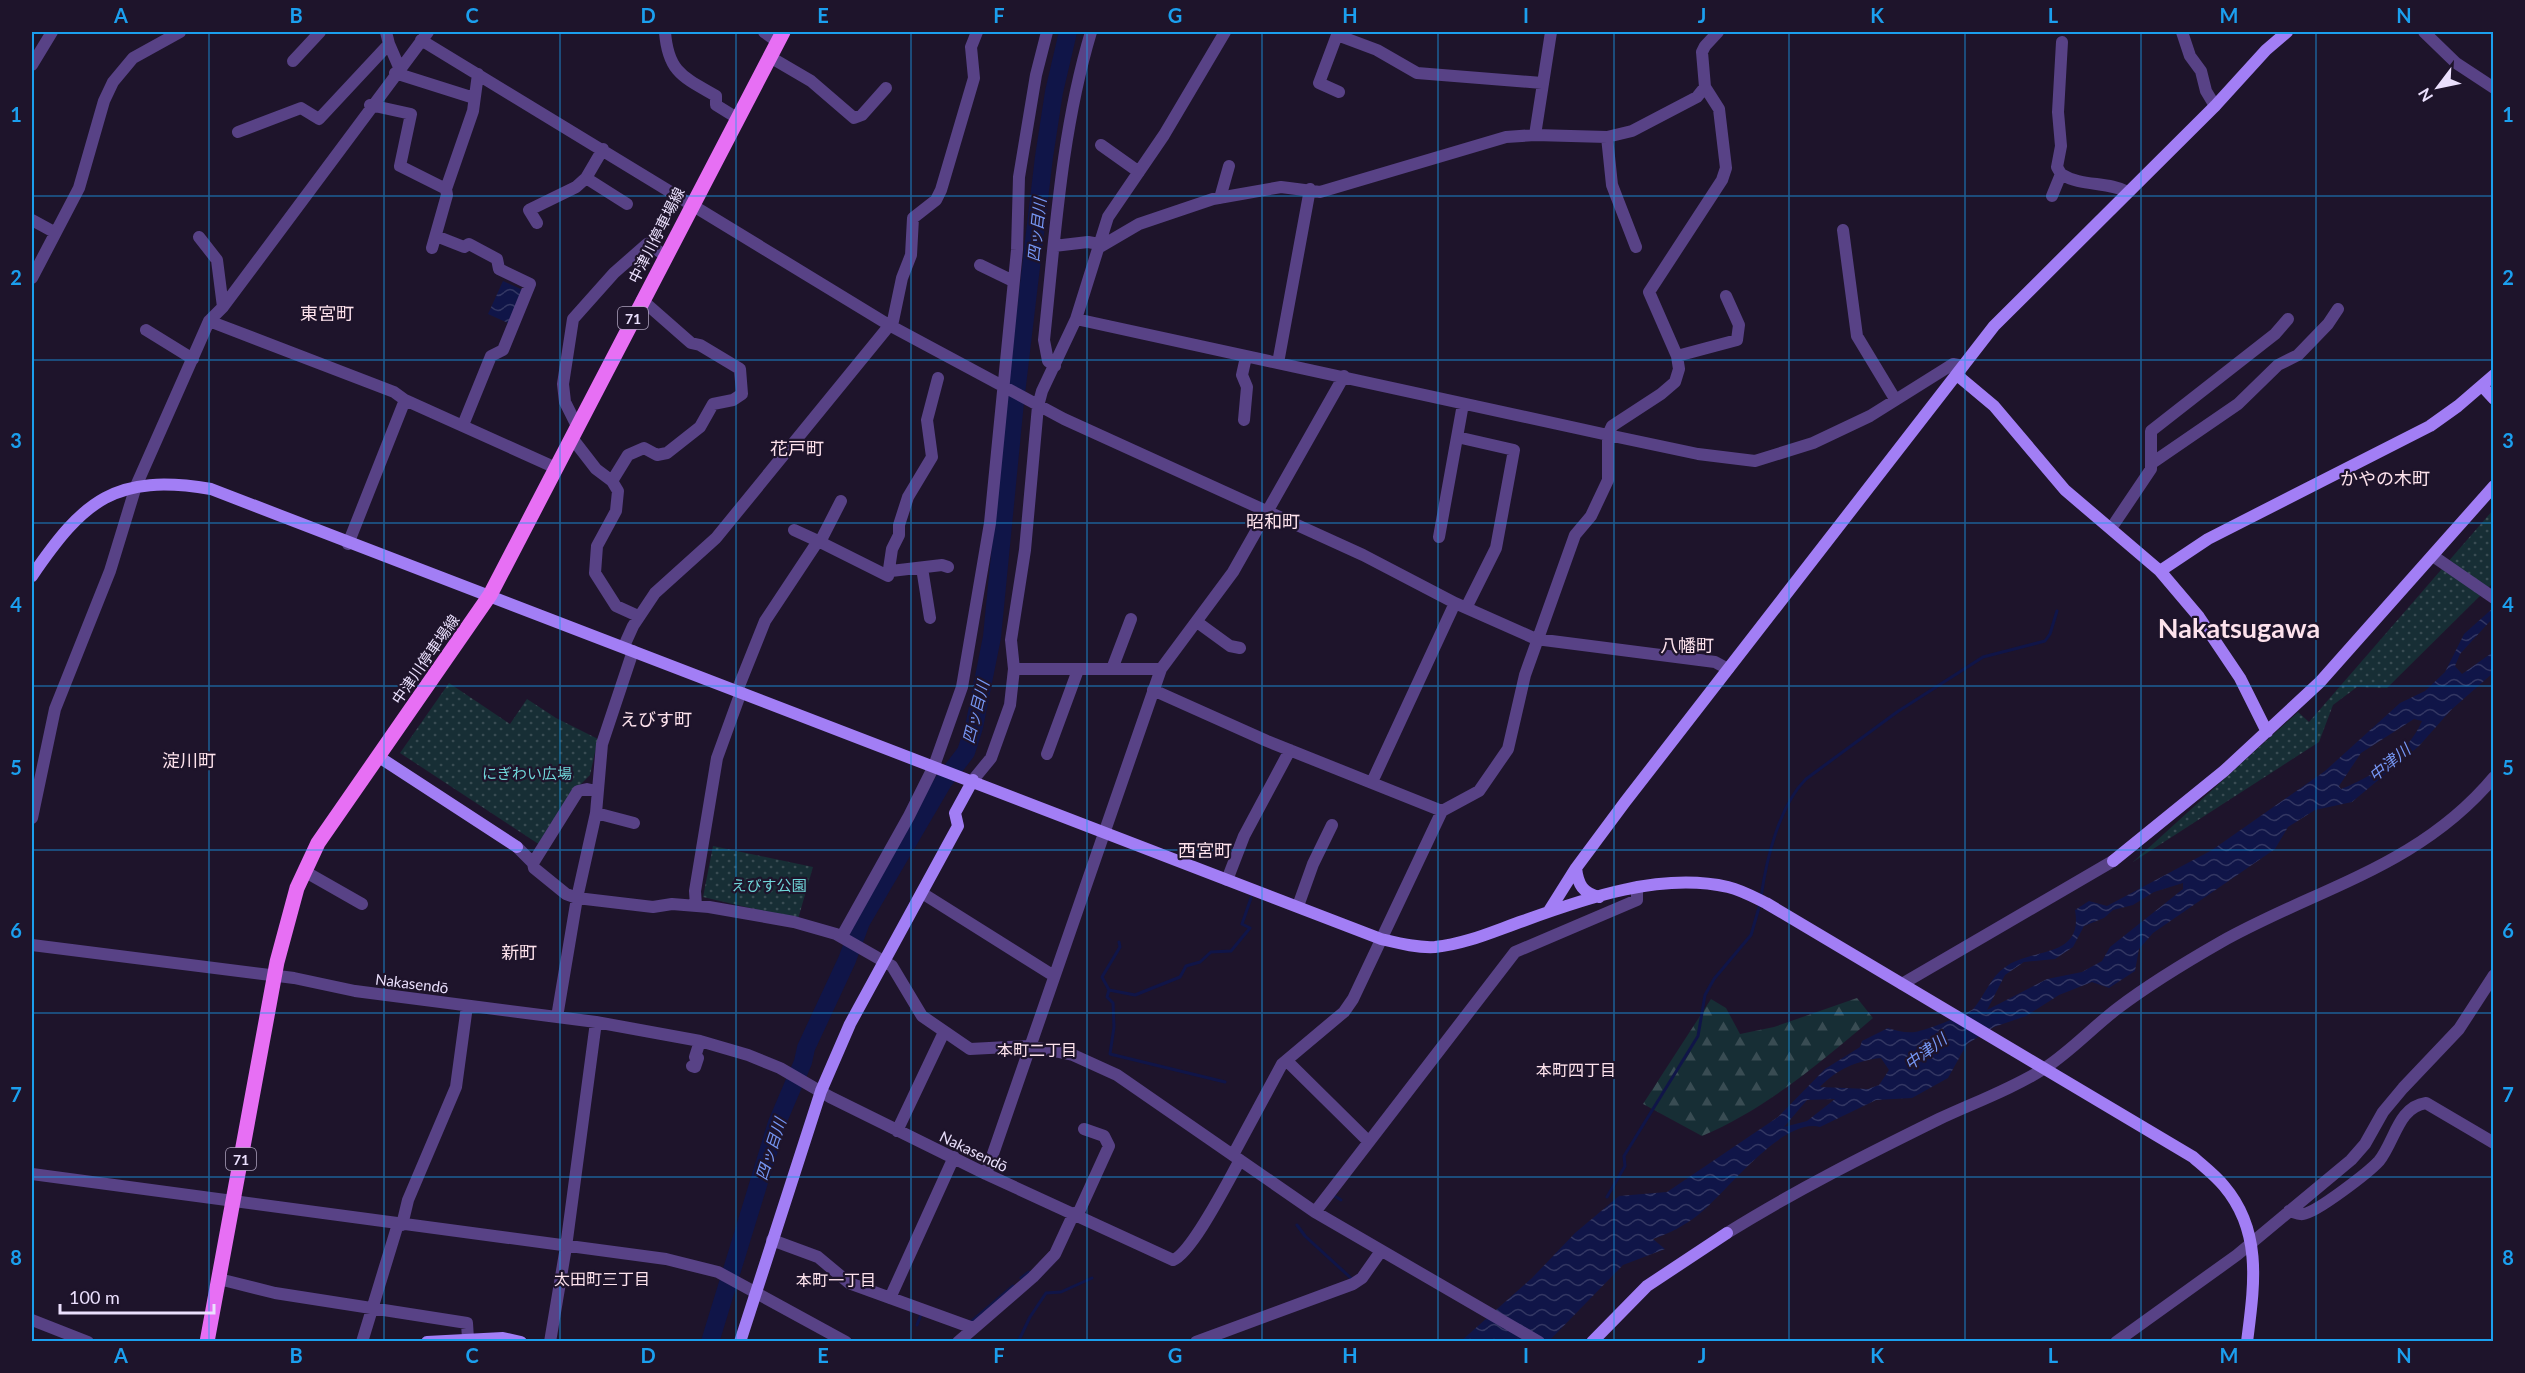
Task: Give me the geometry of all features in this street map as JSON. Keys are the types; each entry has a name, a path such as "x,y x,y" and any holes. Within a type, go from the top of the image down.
{"main road":[{"name":"中津川停車場線","path":"207,1341 274,976 288,913 304,871 339,808 379,757 490,595 664,255 780,37"}],"street":[{"path":"32,65 52,32"},
{"path":"32,278 79,188 104,101 113,82 133,58 180,32"},
{"path":"292,62 320,32"},
{"path":"665,32 667,54 675,70 716,96 716,105 737,118"},
{"path":"764,32 780,37"},
{"path":"557,1017 577,898 596,813 596,791 602,744 638,616 662,585 716,538 889,325 898,304 902,278 911,255 913,218 936,201 968,104 974,78 971,47 977,32"},
{"path":"844,938 909,816 938,767 962,687 987,543 1004,387 1019,177 1036,75 1047,32"},
{"path":"1055,366 1048,361 1044,340 1062,165 1091,32"},
{"path":"740,1341 772,1240 815,1088 958,826 955,813 970,779 991,758 1010,705 1014,669 1011,640 1024,550 1038,406 1076,319 1108,217 1164,135 1225,32"},
{"path":"1535,135 1551,32"},
{"path":"1236,1158 1287,1061 1344,1012 1443,811 1479,791 1508,750 1536,639 1575,535 1591,516 1608,480 1608,435 1612,426 1661,394 1675,382 1679,369 1677,356 1649,292 1722,180 1726,168 1719,109 1705,87 1702,52 1718,32"},
{"path":"2182,32 2190,56 2201,70 2205,91 2215,106"},
{"path":"1549,911 1576,868 1994,326 2215,106 2266,50 2287,32"},
{"path":"2424,32 2456,63 2493,88"},
{"path":"1339,92 1319,83 1337,35 1377,50 1417,73 1542,82"},
{"path":"32,818 55,709 110,571 136,486 209,321 223,307 370,105 424,36 478,74 889,325 1038,406 1363,555 1461,606 1536,639 1715,662 1728,669"},
{"path":"388,38 397,70"},
{"path":"238,132 301,108 319,119 388,38"},
{"path":"2062,42 2058,112 2061,146 2057,166 2061,174 2069,179 2119,187 2128,192"},
{"path":"770,57 810,81 854,118 862,114 886,88"},
{"path":"397,70 474,98"},
{"path":"463,425 491,356 503,350 530,284 499,269 497,259 469,244 464,247 434,242 447,195 446,189 473,111 478,74"},
{"path":"1054,246 1088,242 1099,246 1139,224 1220,198 1281,187 1320,192 1434,160 1481,143 1535,135 1607,137 1632,131 1697,97 1705,87"},
{"path":"370,105 411,114 399,166 446,189"},
{"path":"1607,137 1612,184 1636,247"},
{"path":"1101,145 1139,172"},
{"path":"537,223 529,210 576,187 586,178 603,149"},
{"path":"1220,198 1229,166"},
{"path":"2052,195 2061,174"},
{"path":"586,178 627,204"},
{"path":"1278,363 1310,189"},
{"path":"32,220 54,232"},
{"path":"1843,230 1857,336 1895,399"},
{"path":"199,237 217,260 223,307"},
{"path":"638,616 616,606 595,573 597,546 616,511 618,491 612,481 596,469 574,432 565,402 563,384 573,319 614,273 647,244 664,255"},
{"path":"980,265 1013,281"},
{"path":"1677,356 1737,340 1739,325 1726,296"},
{"path":"612,481 628,455 644,448 657,455 667,453 700,427 713,404 733,400 742,394 740,369 700,345 690,343 642,300"},
{"path":"2152,463 2238,404 2278,365 2298,355 2328,324 2338,309"},
{"path":"1076,319 1246,357 1344,376 1463,405 1698,454 1755,461 1813,443 1870,416 1953,364 1994,406 2065,490 2160,571 2199,617 2217,643 2240,678 2267,732"},
{"path":"2114,524 2149,474 2152,463 2149,435 2157,424 2194,399 2275,334 2288,319"},
{"path":"209,321 394,392 405,400 556,468"},
{"path":"146,330 193,359"},
{"path":"1244,420 1247,387 1242,375 1246,357"},
{"path":"2160,571 2208,539 2430,426 2493,375"},
{"path":"986,1174 1161,669 1233,572 1344,376"},
{"path":"794,530 888,576 891,571 891,549 899,535 899,525 908,497 932,457 927,420 938,378"},
{"path":"2482,386 2493,399"},
{"path":"348,544 405,400"},
{"path":"1439,537 1463,405"},
{"path":"1372,782 1461,606 1496,548 1514,450 1457,437"},
{"path":"32,576 74,520 111,494 136,486 164,483 211,489 348,544 629,648 1381,939 1407,945 1434,947 1467,942 1549,911 1659,883 1683,882 1731,888 1766,903 2193,1157 2224,1186 2246,1222 2253,1242 2255,1267 2247,1341"},
{"path":"1902,984 2113,861 2267,732 2320,681 2493,486"},
{"path":"696,906 695,891 717,758 739,692 765,621 819,541 841,501"},
{"path":"2433,556 2493,598"},
{"path":"891,571 948,567"},
{"path":"922,568 930,618"},
{"path":"1112,669 1131,619"},
{"path":"1197,622 1230,646 1240,648"},
{"path":"1014,669 1161,669"},
{"path":"1047,754 1078,670"},
{"path":"1153,690 1290,750 1443,811"},
{"path":"1227,880 1244,836 1290,750"},
{"path":"379,757 517,847 533,863 534,868 566,894 577,898 653,906 672,904 696,906 794,922 844,938 897,971 922,1016 970,1049 1030,1046 1073,1055 1118,1076 1315,1212 1539,1341"},
{"path":"1592,1341 1647,1286 1727,1233 1787,1196 1856,1159 2044,1068 2119,1007 2174,970 2280,912 2375,871 2428,838 2479,795 2493,777"},
{"path":"533,863 578,791 587,789 596,791"},
{"path":"596,813 634,823"},
{"path":"1298,906 1313,864 1332,825"},
{"path":"1576,868 1581,888 1588,894 1599,897"},
{"path":"304,871 362,904"},
{"path":"1315,1212 1515,952 1637,900 1637,889"},
{"path":"922,893 1054,976"},
{"name":"Nakasendō","path":"32,945 274,976 355,991 596,1022 700,1041 748,1055 785,1071 897,1131 1173,1260 1179,1257 1199,1231 1236,1158"},
{"path":"2116,1341 2253,1242 2351,1160 2365,1144 2383,1112 2459,1029 2493,975"},
{"path":"362,1341 408,1200 456,1087 467,1006"},
{"path":"550,1341 566,1247 596,1022"},
{"path":"897,1131 944,1032"},
{"path":"692,1066 695,1067 698,1058 695,1057 700,1041"},
{"path":"1287,1061 1368,1141"},
{"path":"2289,1211 2303,1214 2317,1208 2377,1163 2404,1114 2415,1104 2426,1102 2493,1143"},
{"path":"958,1341 1033,1277 1055,1254 1109,1146 1104,1136 1084,1129"},
{"path":"890,1298 954,1157"},
{"path":"32,1174 666,1259 718,1272 846,1341"},
{"path":"772,1240 818,1257 849,1283 973,1328"},
{"path":"1196,1341 1353,1284 1362,1278 1381,1251"},
{"path":"219,1279 275,1293 467,1323 468,1339"},
{"path":"32,1320 88,1341"},
{"path":"427,1341 468,1339 521,1341"}],"green space":[{"path":"2493,510 2493,583 2387,688 2357,687 2333,705 2319,742 2133,862 2298,712 2309,722"},
{"name":"にぎわい広場","path":"449,683 510,724 527,699 556,718 598,739 590,775 577,788 540,845 400,753"},
{"name":"えびす公園","path":"713,846 813,867 798,919 703,897"},
{"path":"1857,998 1873,1018 1792,1083 1726,1125 1702,1136 1643,1104 1711,999 1726,1008 1740,1034 1774,1027"}],"water":[{"path":"503,281 523,290 508,323 488,314"},
{"name":"中津川","path":"2493,608 2493,618 2460,654 2455,666 2462,674 2493,652 2493,673 2451,710 2419,746 2352,802 2315,810 2288,827 2275,849 2153,933 2139,949 2135,971 2109,988 2092,982 2059,995 2026,1016 1994,1027 1967,1044 1948,1078 1912,1098 1876,1100 1820,1127 1805,1127 1789,1133 1755,1159 1698,1215 1677,1229 1653,1239 1665,1249 1623,1265 1549,1341 1460,1342 1532,1278 1575,1233 1619,1196 1667,1192 1778,1117 1825,1069 1860,1047 1862,1041 1888,1028 1904,1032 1920,1031 1971,1011 1995,976 2004,968 2027,957 2063,945 2071,937 2076,926 2075,910 2089,901 2107,906 2212,850 2325,771 2400,703 2425,691 2445,672 2464,634","holes":["2414,719 2422,721 2408,744 2388,763 2365,778 2341,789 2339,786 2361,753","2183,883 2183,889 2110,947 2102,961 2082,972 2047,979 1987,1010 2005,975 2024,962 2055,959 2073,947 2084,926 2104,918 2113,910 2133,905 2154,892","1881,1058 1889,1070 1879,1085 1868,1089 1820,1087 1840,1071","1835,1099 1807,1121 1784,1127 1807,1100"]}],"waterway":[{"name":"四ッ目川","path":"710,1342 777,1123 803,1062 806,1048 847,960 861,922 943,782 966,752 974,727 992,637 1015,402 1044,157 1054,92 1068,32"},
{"path":"1761,898 1766,867 1781,818 1806,779 1897,712 1983,657 2045,641 2050,634 2057,611"},
{"path":"1225,1082 1110,1054 1114,1027 1113,1003 1107,997 1109,990 1135,995 1180,977 1186,966 1200,962 1211,952 1231,951 1250,928 1242,924 1251,898"},
{"path":"1607,1197 1625,1166 1624,1156 1698,1036 1705,995 1714,979 1751,935 1760,904"},
{"path":"1109,990 1102,977 1120,947 1119,942"},
{"path":"1333,1195 1341,1200"},
{"path":"1297,1225 1305,1236 1353,1280"},
{"path":"1021,1278 1029,1272"},
{"path":"1018,1342 1030,1317 1046,1293 1061,1292 1092,1278"},
{"path":"971,1322 1013,1286"},
{"path":"917,1325 922,1312"}],"district":[{"name":"東宮町","path":"327,313"},
{"name":"花戸町","path":"797,448"},
{"name":"かやの木町","path":"2385,478"},
{"name":"昭和町","path":"1273,521"},
{"name":"Nakatsugawa","path":"2239,627"},
{"name":"八幡町","path":"1687,645"},
{"name":"えびす町","path":"656,719"},
{"name":"淀川町","path":"189,760"},
{"name":"西宮町","path":"1205,850"},
{"name":"新町","path":"519,952"},
{"name":"本町二丁目","path":"1037,1049"},
{"name":"本町四丁目","path":"1576,1069"},
{"name":"太田町三丁目","path":"602,1278"},
{"name":"本町一丁目","path":"836,1279"}]}
